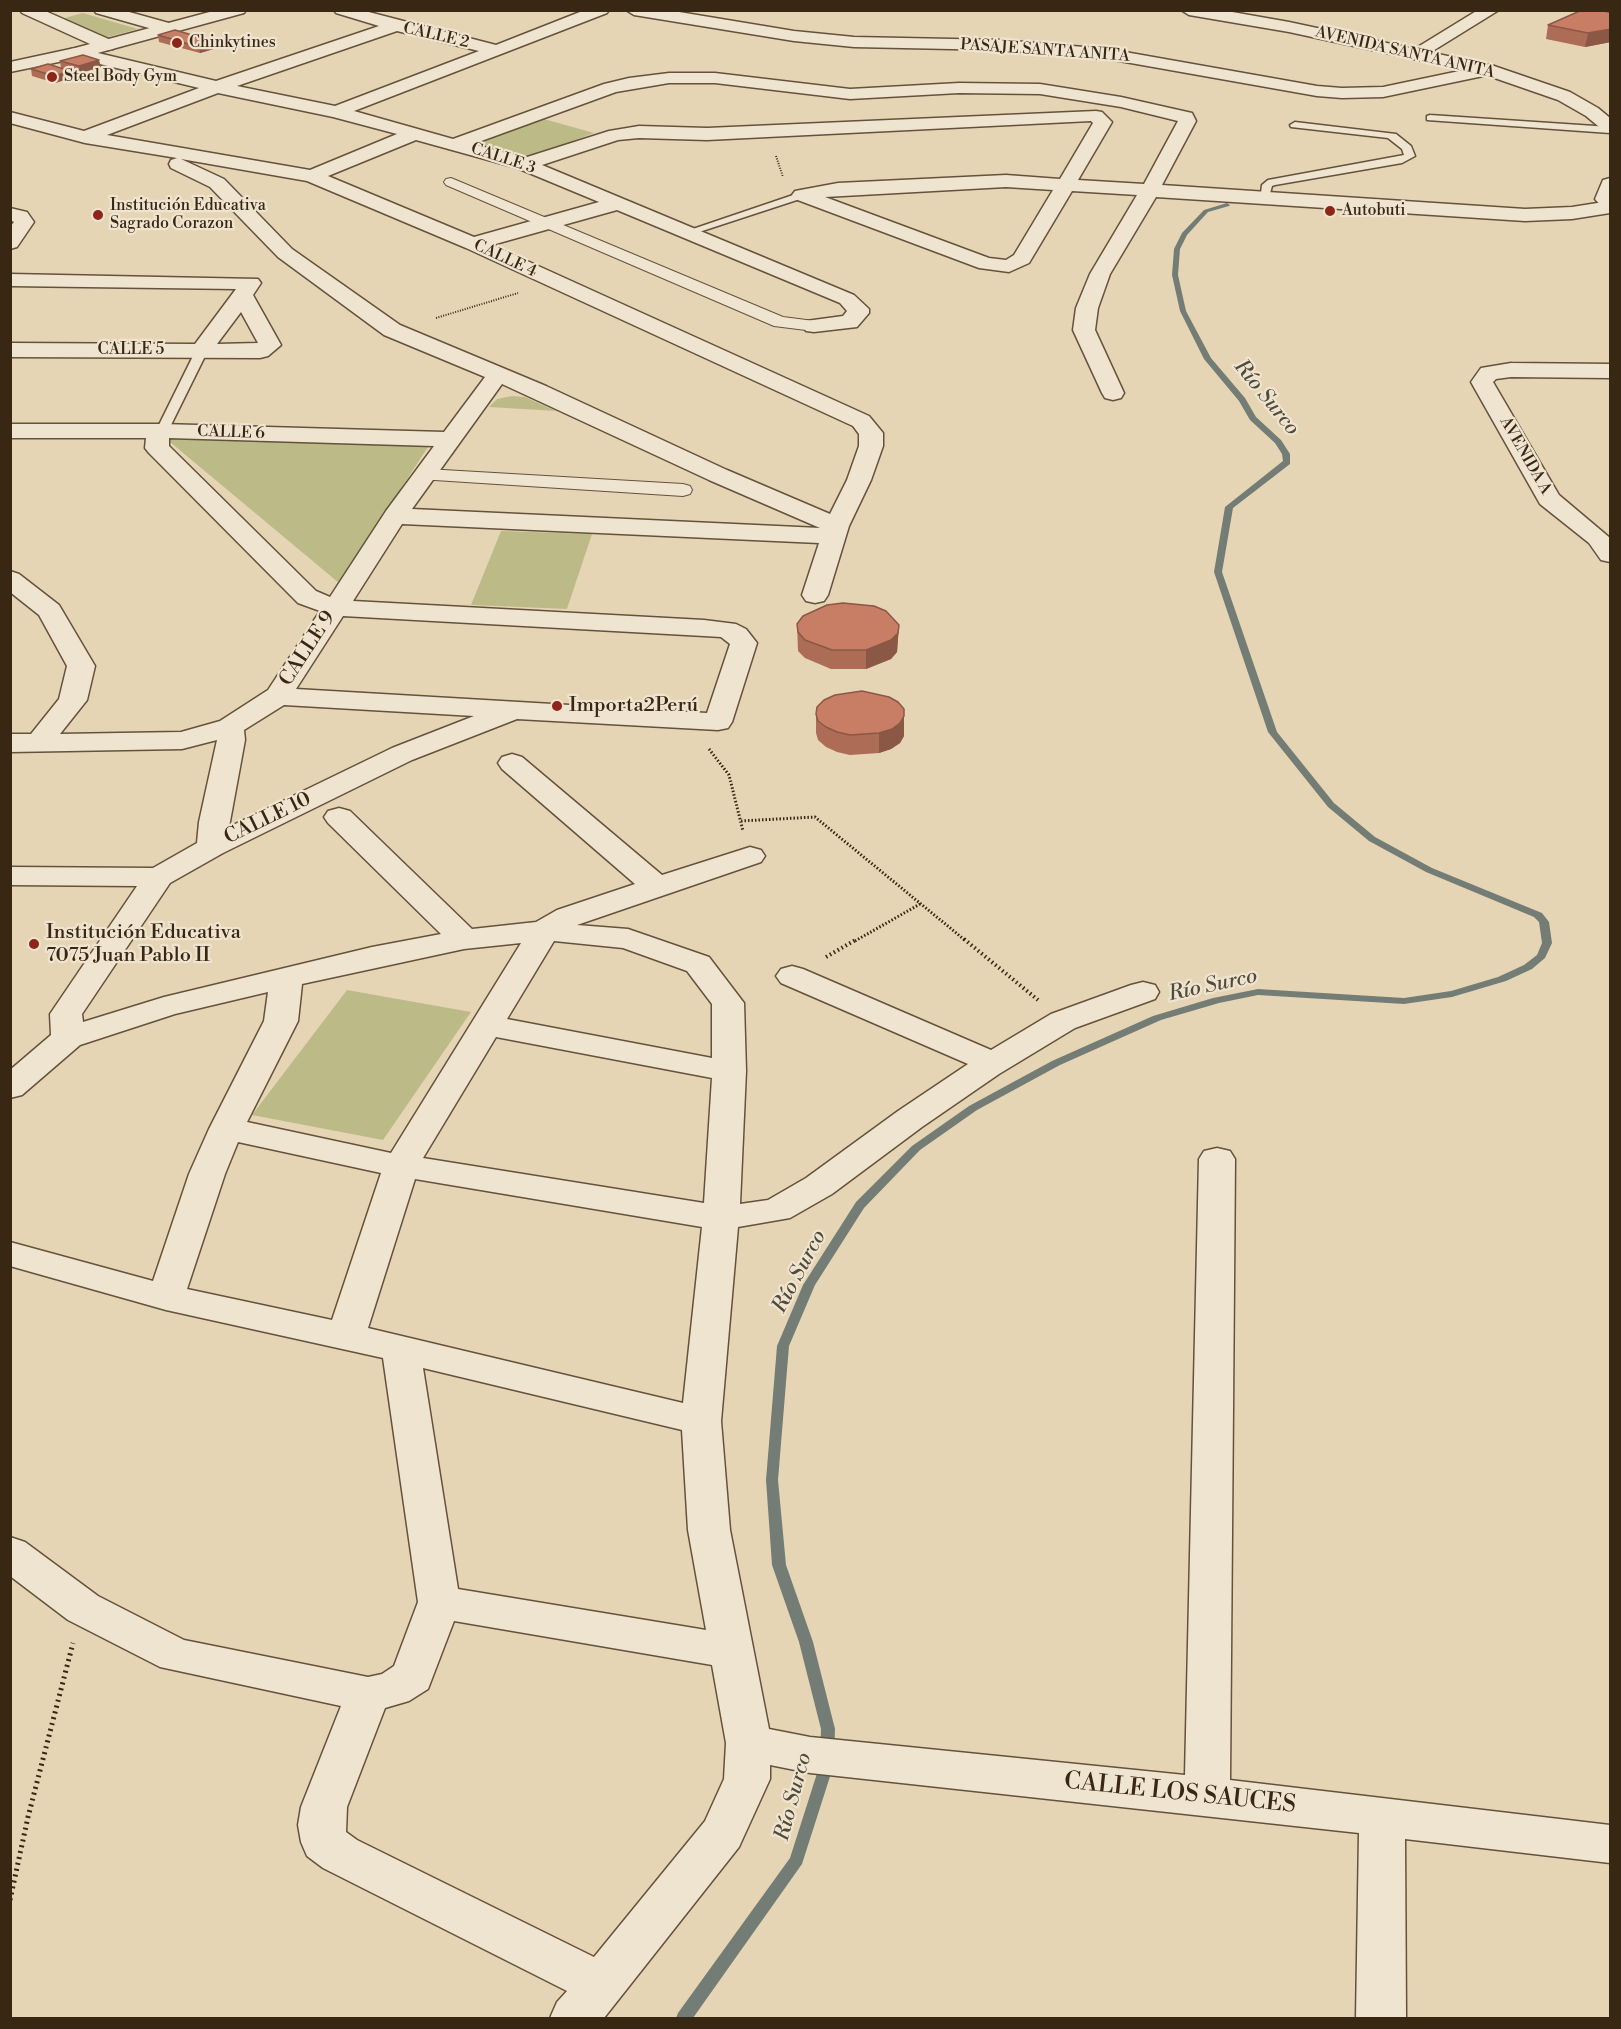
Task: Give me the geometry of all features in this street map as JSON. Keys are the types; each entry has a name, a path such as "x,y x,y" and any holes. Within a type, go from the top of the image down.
{"street":[{"path":"28,10 106,45"},
{"path":"102,10 171,29"},
{"path":"10,67 77,53 238,10"},
{"name":"CALLE 2","path":"342,10 496,51"},
{"path":"336,112 601,10"},
{"name":"PASAJE SANTA ANITA","path":"634,10 794,36 854,42 1001,45 1089,51 1317,91 1342,93 1383,92 1488,70"},
{"name":"AVENIDA SANTA ANITA","path":"1189,10 1289,27 1488,70 1564,96 1592,112 1611,128"},
{"path":"1417,53 1491,10"},
{"path":"85,137 217,87 396,26"},
{"name":"CALLE 3","path":"77,53 217,87 336,112 524,164 847,299 858,309 858,313 849,322 814,326"},
{"path":"456,144 610,88 669,78 716,78 850,94 959,88 1040,89 1111,100 1186,117 1187,121 1149,192 1100,274 1087,308 1084,330 1113,393"},
{"path":"524,164 616,135 639,132 707,134 1096,116 1103,122 1022,259 1009,266 986,264 802,195"},
{"name":"CALLE 4","path":"10,117 85,137 312,176 473,244 554,283 861,421 872,433 871,446 859,480 836,531 815,595"},
{"path":"312,176 416,133"},
{"path":"172,152 173,159 181,167 217,183 285,253 392,330 498,374 836,531"},
{"path":"785,183 976,178 1149,192 1525,215 1572,213 1611,205"},
{"path":"802,195 837,189 1006,181"},
{"path":"451,182 780,322 814,326"},
{"path":"1611,184 1605,199 1611,205"},
{"path":"473,244 619,203"},
{"path":"10,243 24,222 15,215"},
{"path":"10,280 247,289"},
{"path":"202,350 247,289"},
{"name":"CALLE 5","path":"10,350 260,351 270,345 247,289"},
{"name":"AVENIDA A","path":"1606,544 1549,499 1482,382 1490,373 1511,370 1611,371"},
{"name":"CALLE 9","path":"10,743 182,740 230,727 278,696 395,516 498,374"},
{"name":"CALLE 6","path":"10,431 162,431 451,439"},
{"path":"162,431 156,440 157,448 307,597 335,608 704,628 727,630 737,635 744,643 744,651 717,722 278,696"},
{"path":"426,475 683,490"},
{"path":"395,516 836,531"},
{"path":"10,579 50,611 81,666 73,700 39,743"},
{"name":"CALLE 10","path":"10,876 159,877 212,847 402,754 517,709"},
{"path":"212,847 214,822 231,740 230,727"},
{"path":"512,763 657,887"},
{"path":"339,817 464,939"},
{"path":"346,1336 401,1166 544,931 568,917 750,856"},
{"path":"68,1038 66,1014 159,877"},
{"path":"10,1088 68,1038 164,1007 372,957 464,939 544,931 628,939 698,964 728,1003 729,1071 721,1218 701,1421 709,1530 749,1743 747,1779 723,1833 588,2001 340,1854 324,1842 321,1825 324,1807 369,1694"},
{"path":"792,976 993,1063"},
{"path":"166,1297 207,1174 226,1129 281,1021 286,978"},
{"path":"226,1129 401,1166 721,1218 777,1210 819,1186 910,1119 993,1063 1063,1021 1143,992"},
{"path":"487,1025 729,1071"},
{"path":"1208,1796 1217,1159"},
{"path":"10,1254 166,1297 346,1336 701,1421"},
{"path":"10,1553 82,1608 175,1655 369,1694 393,1689 412,1677 439,1602 401,1351"},
{"path":"439,1602 730,1651"},
{"name":"CALLE LOS SAUCES","path":"749,1743 810,1755 1208,1796 1611,1844"},
{"path":"1381,2019 1382,1817"}],"lane":[{"path":"1430,118 1611,128"},
{"path":"1264,199 1267,185 1272,182 1402,160 1410,156 1407,148 1392,136 1295,125"},
{"path":"689,232 802,195"},
{"path":"162,431 202,350"}],"path":[{"path":"392,330 554,283"},
{"path":"677,720 715,754 729,775 750,856"},
{"path":"741,821 815,817 1063,1021"},
{"path":"10,1900 28,1817 82,1608"}],"shaded area":[{"path":"83,13 138,29 104,38 57,20"},
{"path":"544,119 594,133 526,159 475,143"},
{"path":"512,396 525,397 556,411 489,407 497,399"},
{"path":"164,437 432,441 339,583"},
{"path":"501,531 592,534 567,609 471,605"},
{"path":"347,990 471,1012 383,1140 252,1115"}],"building":[{"path":"1582,10 1601,10 1611,13 1611,29 1588,33 1548,25"},
{"path":"175,30 216,42 199,47 158,35"},
{"path":"83,55 99,60 79,66 60,61"},
{"path":"48,64 70,71 54,76 31,69"},
{"path":"843,603 874,606 886,611 899,625 898,633 891,640 866,650 832,650 805,640 798,632 797,624 803,616 827,605"},
{"path":"862,691 889,697 898,702 904,709 904,716 900,723 892,729 879,733 850,735 837,732 818,721 817,707 824,700 835,695"}],"waterway":[{"name":"Río Surco","path":"684,2018 797,1860 827,1764 828,1729 806,1642 779,1565 772,1480 783,1346 809,1285 860,1205 916,1148 973,1108 1056,1063 1157,1018 1217,1000 1258,992 1404,1001 1452,994 1502,979 1528,967 1541,956 1547,943 1544,922 1538,915 1429,870 1372,839 1331,805 1273,732 1218,572 1229,507 1287,462 1286,454 1278,442 1253,418 1242,400 1208,359 1183,311 1175,275 1177,249 1184,234 1206,211 1227,205"}],"place":[{"name":"Chinkytines","path":"177,43"},
{"name":"Steel Body Gym","path":"52,77"},
{"name":"Autobuti","path":"1330,211"},
{"name":"Institución Educativa Sagrado Corazon","path":"98,215"},
{"name":"Importa2Perú","path":"557,706"},
{"name":"Institución Educativa 7075 Juan Pablo II","path":"34,944"}]}
